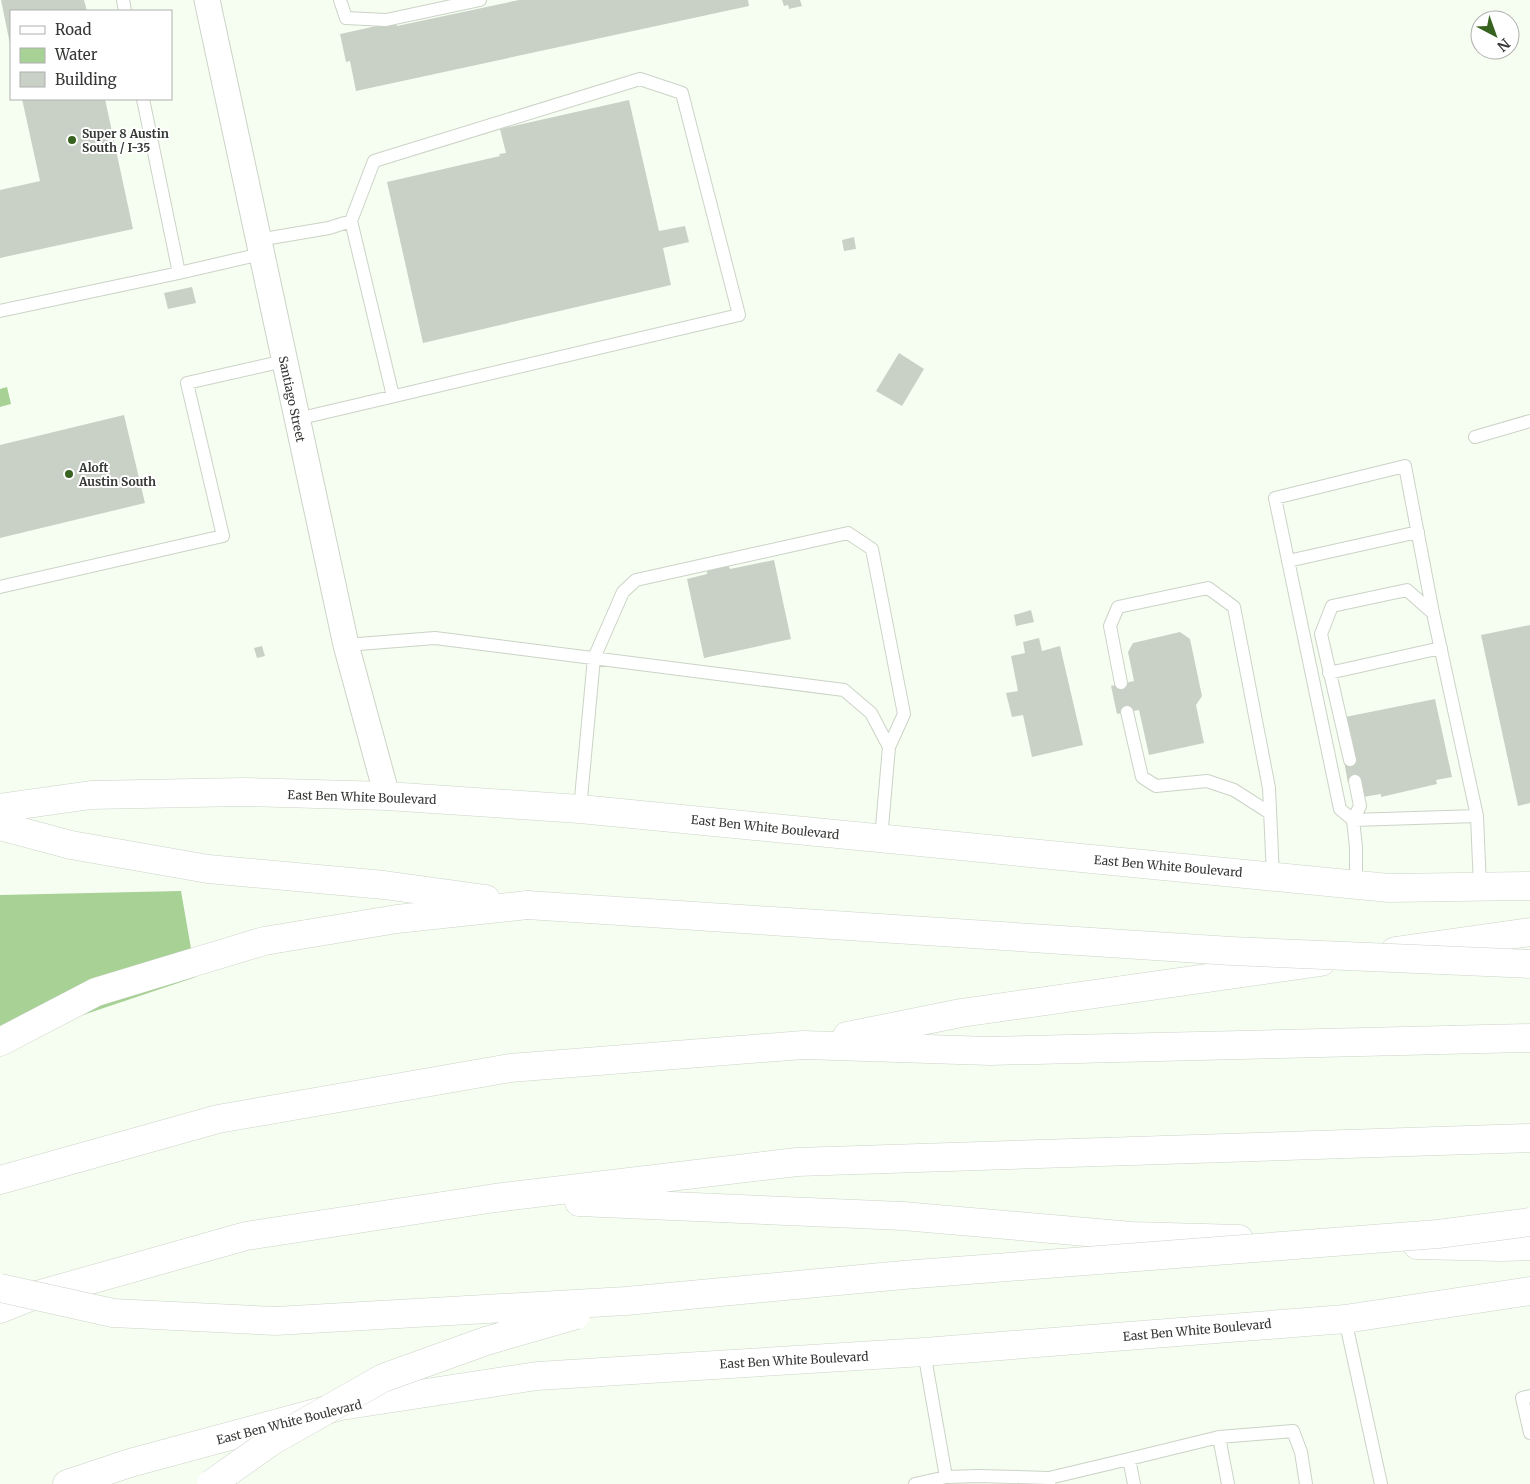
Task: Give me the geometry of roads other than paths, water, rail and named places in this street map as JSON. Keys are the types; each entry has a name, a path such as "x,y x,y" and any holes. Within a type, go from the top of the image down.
{"main road":[{"name":"East Ben White Boulevard","path":"0,808 91,795 243,792 387,796 580,809 1389,888 1530,886"},
{"path":"0,826 71,844 208,869 384,885 527,905 1230,951 1530,964"},
{"path":"0,1042 96,992 264,942 397,919 527,905"},
{"path":"803,1045 961,1013 1530,932"},
{"path":"0,1180 218,1118 500,1070 803,1045 990,1051 1530,1038"},
{"path":"0,1309 30,1297 246,1236 495,1198 797,1162 1530,1138"},
{"path":"495,1198 903,1216 1132,1236 1530,1246"},
{"path":"0,1288 113,1313 275,1321 626,1301 904,1275 1438,1234 1530,1222"},
{"name":"East Ben White Boulevard","path":"68,1484 130,1463 341,1406 537,1376 924,1352 1345,1319 1530,1291"},
{"path":"211,1484 272,1441 383,1378 486,1341 626,1301"}],"street":[{"name":"Santiago Street","path":"207,0 346,646 387,796"}],"lane":[{"path":"340,0 346,18 386,20 480,0"},
{"path":"297,419 739,314 682,92 640,80 374,161 351,221 393,396"},
{"path":"143,100 179,273"},
{"path":"0,311 179,273 351,221"},
{"path":"0,587 223,536 187,383 284,361"},
{"path":"1475,437 1530,421"},
{"path":"1477,816 1353,820 1340,809 1275,498 1405,466 1433,613 1477,816 1480,887"},
{"path":"1288,561 1418,532"},
{"path":"580,809 594,658 623,592 636,580 848,533 872,549 904,714 889,747 881,839"},
{"path":"1122,684 1110,626 1118,607 1208,588 1234,607 1269,788 1273,876"},
{"path":"1350,760 1321,634 1332,606 1408,590 1433,613"},
{"path":"346,646 435,638 844,690 871,713 889,747"},
{"path":"1329,672 1441,648"},
{"path":"1127,712 1142,777 1156,786 1207,781 1234,790 1270,813"},
{"path":"1355,781 1360,806 1353,820 1356,847 1356,885"},
{"path":"1345,1319 1381,1484"},
{"path":"924,1352 946,1477"},
{"path":"1530,1396 1522,1398 1530,1433"},
{"path":"915,1484 946,1477 978,1476 1049,1481 1219,1436 1293,1431 1302,1452 1306,1484"},
{"path":"1219,1436 1228,1484"},
{"path":"1129,1459 1134,1484"}],"water":[{"path":"7,387 11,404 0,407 0,389"},
{"path":"181,891 196,977 74,1018 0,1051 0,895"}],"place":[{"name":"Super 8 Austin South / I-35","path":"72,140"},
{"name":"Aloft Austin South","path":"69,474"}]}
